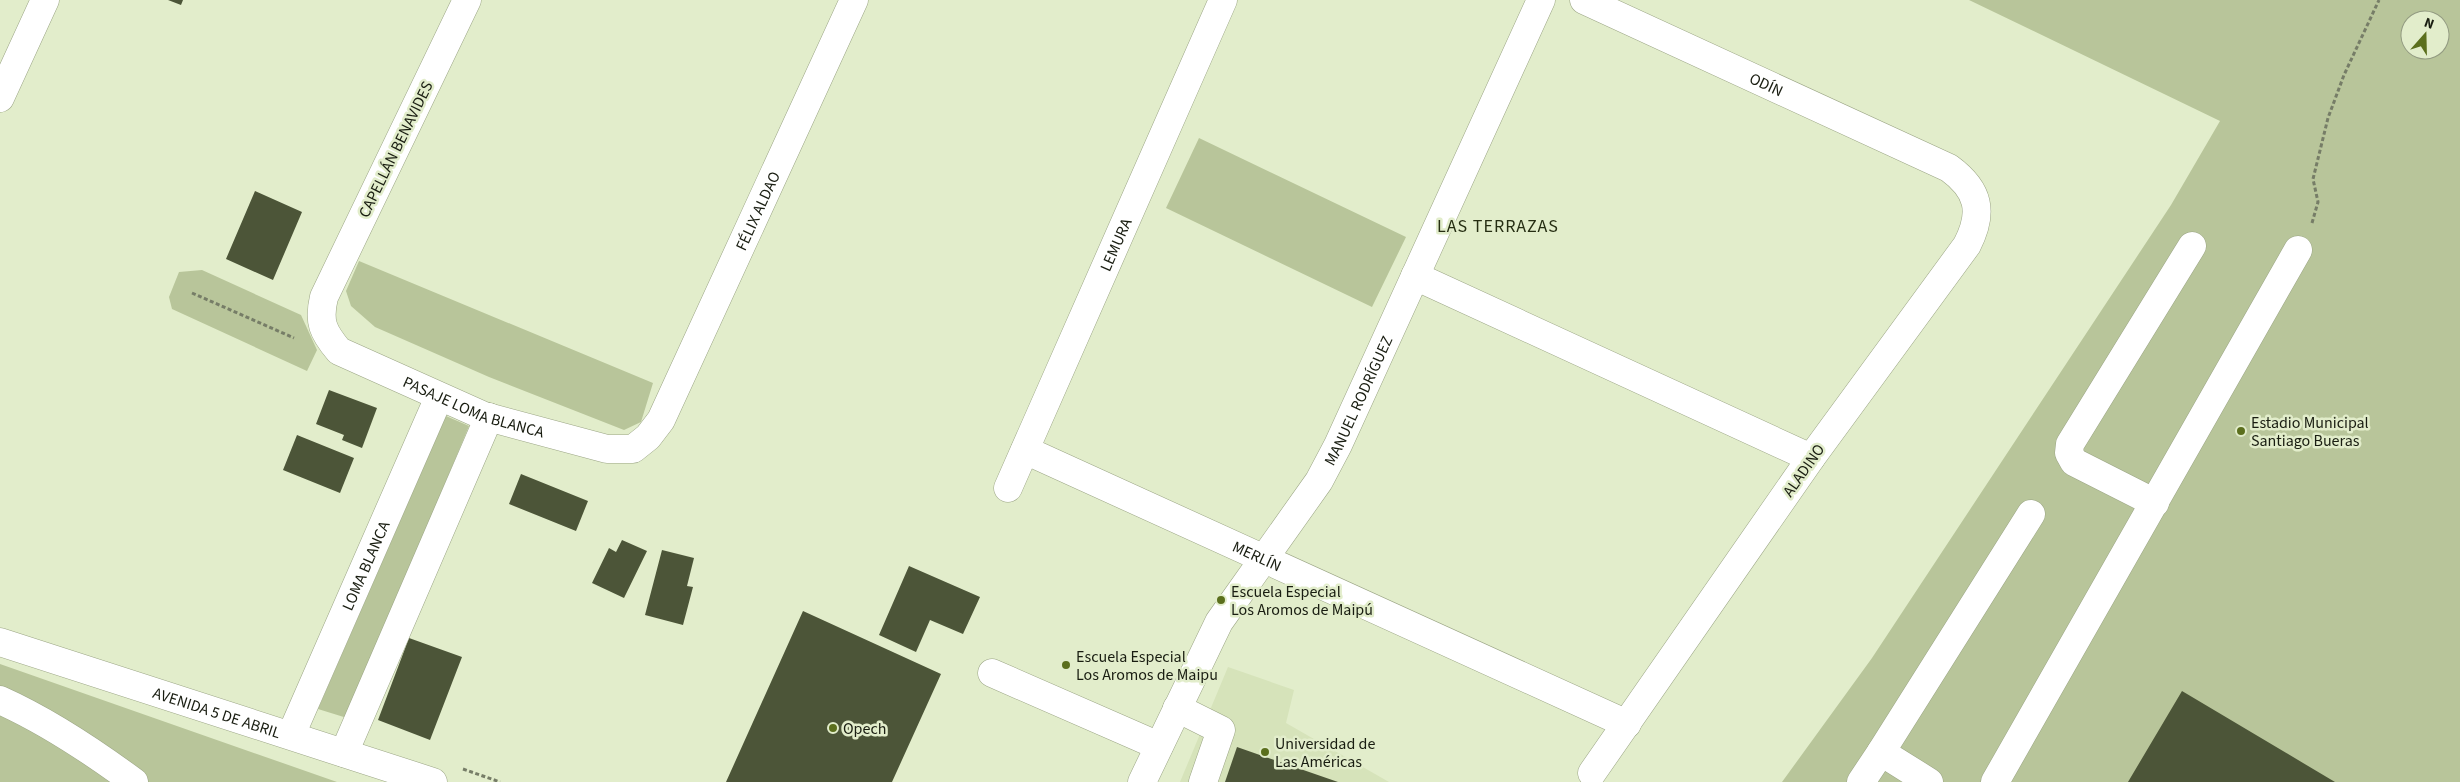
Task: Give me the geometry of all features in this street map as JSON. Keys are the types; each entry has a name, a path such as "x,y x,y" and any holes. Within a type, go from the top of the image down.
{"street":[{"path":"0,98 7,64 45,0"},
{"name":"CAPELLÁN BENAVIDES","path":"326,335 320,315 324,297 467,0"},
{"name":"FÉLIX ALDAO","path":"661,420 854,0"},
{"name":"LEMURA","path":"1008,488 1224,0"},
{"name":"MANUEL RODRÍGUEZ","path":"1142,782 1219,622 1265,560 1319,480 1541,0"},
{"name":"ODÍN","path":"1584,0 1949,168"},
{"name":"ALADINO","path":"1592,773 1812,458 1967,245 1974,231 1977,217 1976,202 1970,188 1961,177 1949,168"},
{"path":"2155,503 2074,462 2069,453 2070,444 2192,246"},
{"path":"1995,782 2298,250"},
{"path":"1415,276 1812,458"},
{"name":"PASAJE LOMA BLANCA","path":"326,335 339,351 439,397 489,417 606,449 633,449 648,437 661,420"},
{"name":"LOMA BLANCA","path":"291,735 439,397"},
{"path":"344,753 489,417"},
{"name":"MERLÍN","path":"1025,450 1627,724"},
{"path":"1861,782 2031,514"},
{"name":"AVENIDA 5 DE ABRIL","path":"0,642 433,782"},
{"path":"992,673 1159,746"},
{"path":"0,700 104,760 134,782"},
{"path":"1177,708 1221,730 1203,782"},
{"path":"1881,752 1929,782"}],"path":[{"path":"2298,250 2312,224 2318,202 2313,179 2328,118 2344,75 2379,0"},
{"path":"192,293 292,338 326,335"}],"shaded area":[{"name":"Estadio Municipal Santiago Bueras","path":"1969,0 2460,0 2460,782 1782,782 1872,658 2171,205 2220,121"},
{"path":"1199,138 1406,237 1372,307 1166,208"},
{"path":"359,261 653,383 641,422 624,430 489,377 375,327 351,306 346,291"},
{"path":"202,270 301,315 317,350 307,371 172,309 169,297 179,272"},
{"path":"446,416 469,426 347,718 318,709"},
{"path":"0,664 337,782 0,782"},
{"name":"Universidad de Las Américas","path":"1228,667 1294,690 1286,723 1389,782 1180,782"}],"building":[{"path":"168,0 183,0 181,5"},
{"path":"255,191 302,212 273,280 226,259"},
{"path":"329,390 377,408 362,448 342,440 344,435 316,424"},
{"path":"297,435 354,458 340,493 283,470"},
{"path":"521,474 588,501 576,531 509,504"},
{"path":"622,540 647,551 624,598 592,583 609,548 616,552"},
{"path":"662,550 694,558 687,586 693,587 683,625 645,615"},
{"path":"909,566 980,597 963,634 930,620 916,652 879,635"},
{"name":"Opech","path":"803,611 941,674 892,782 726,782"},
{"path":"409,638 462,657 430,740 378,720"},
{"path":"2182,691 2335,782 2128,782"},
{"path":"1237,747 1338,782 1225,782"}],"place":[{"name":"Estadio Municipal Santiago Bueras","path":"2241,431"},
{"name":"Escuela Especial Los Aromos de Maipú","path":"1221,600"},
{"name":"Escuela Especial Los Aromos de Maipu","path":"1066,665"},
{"name":"Opech","path":"833,728"},
{"name":"Universidad de Las Américas","path":"1265,752"}],"district":[{"name":"LAS TERRAZAS","path":"1498,226"}]}
